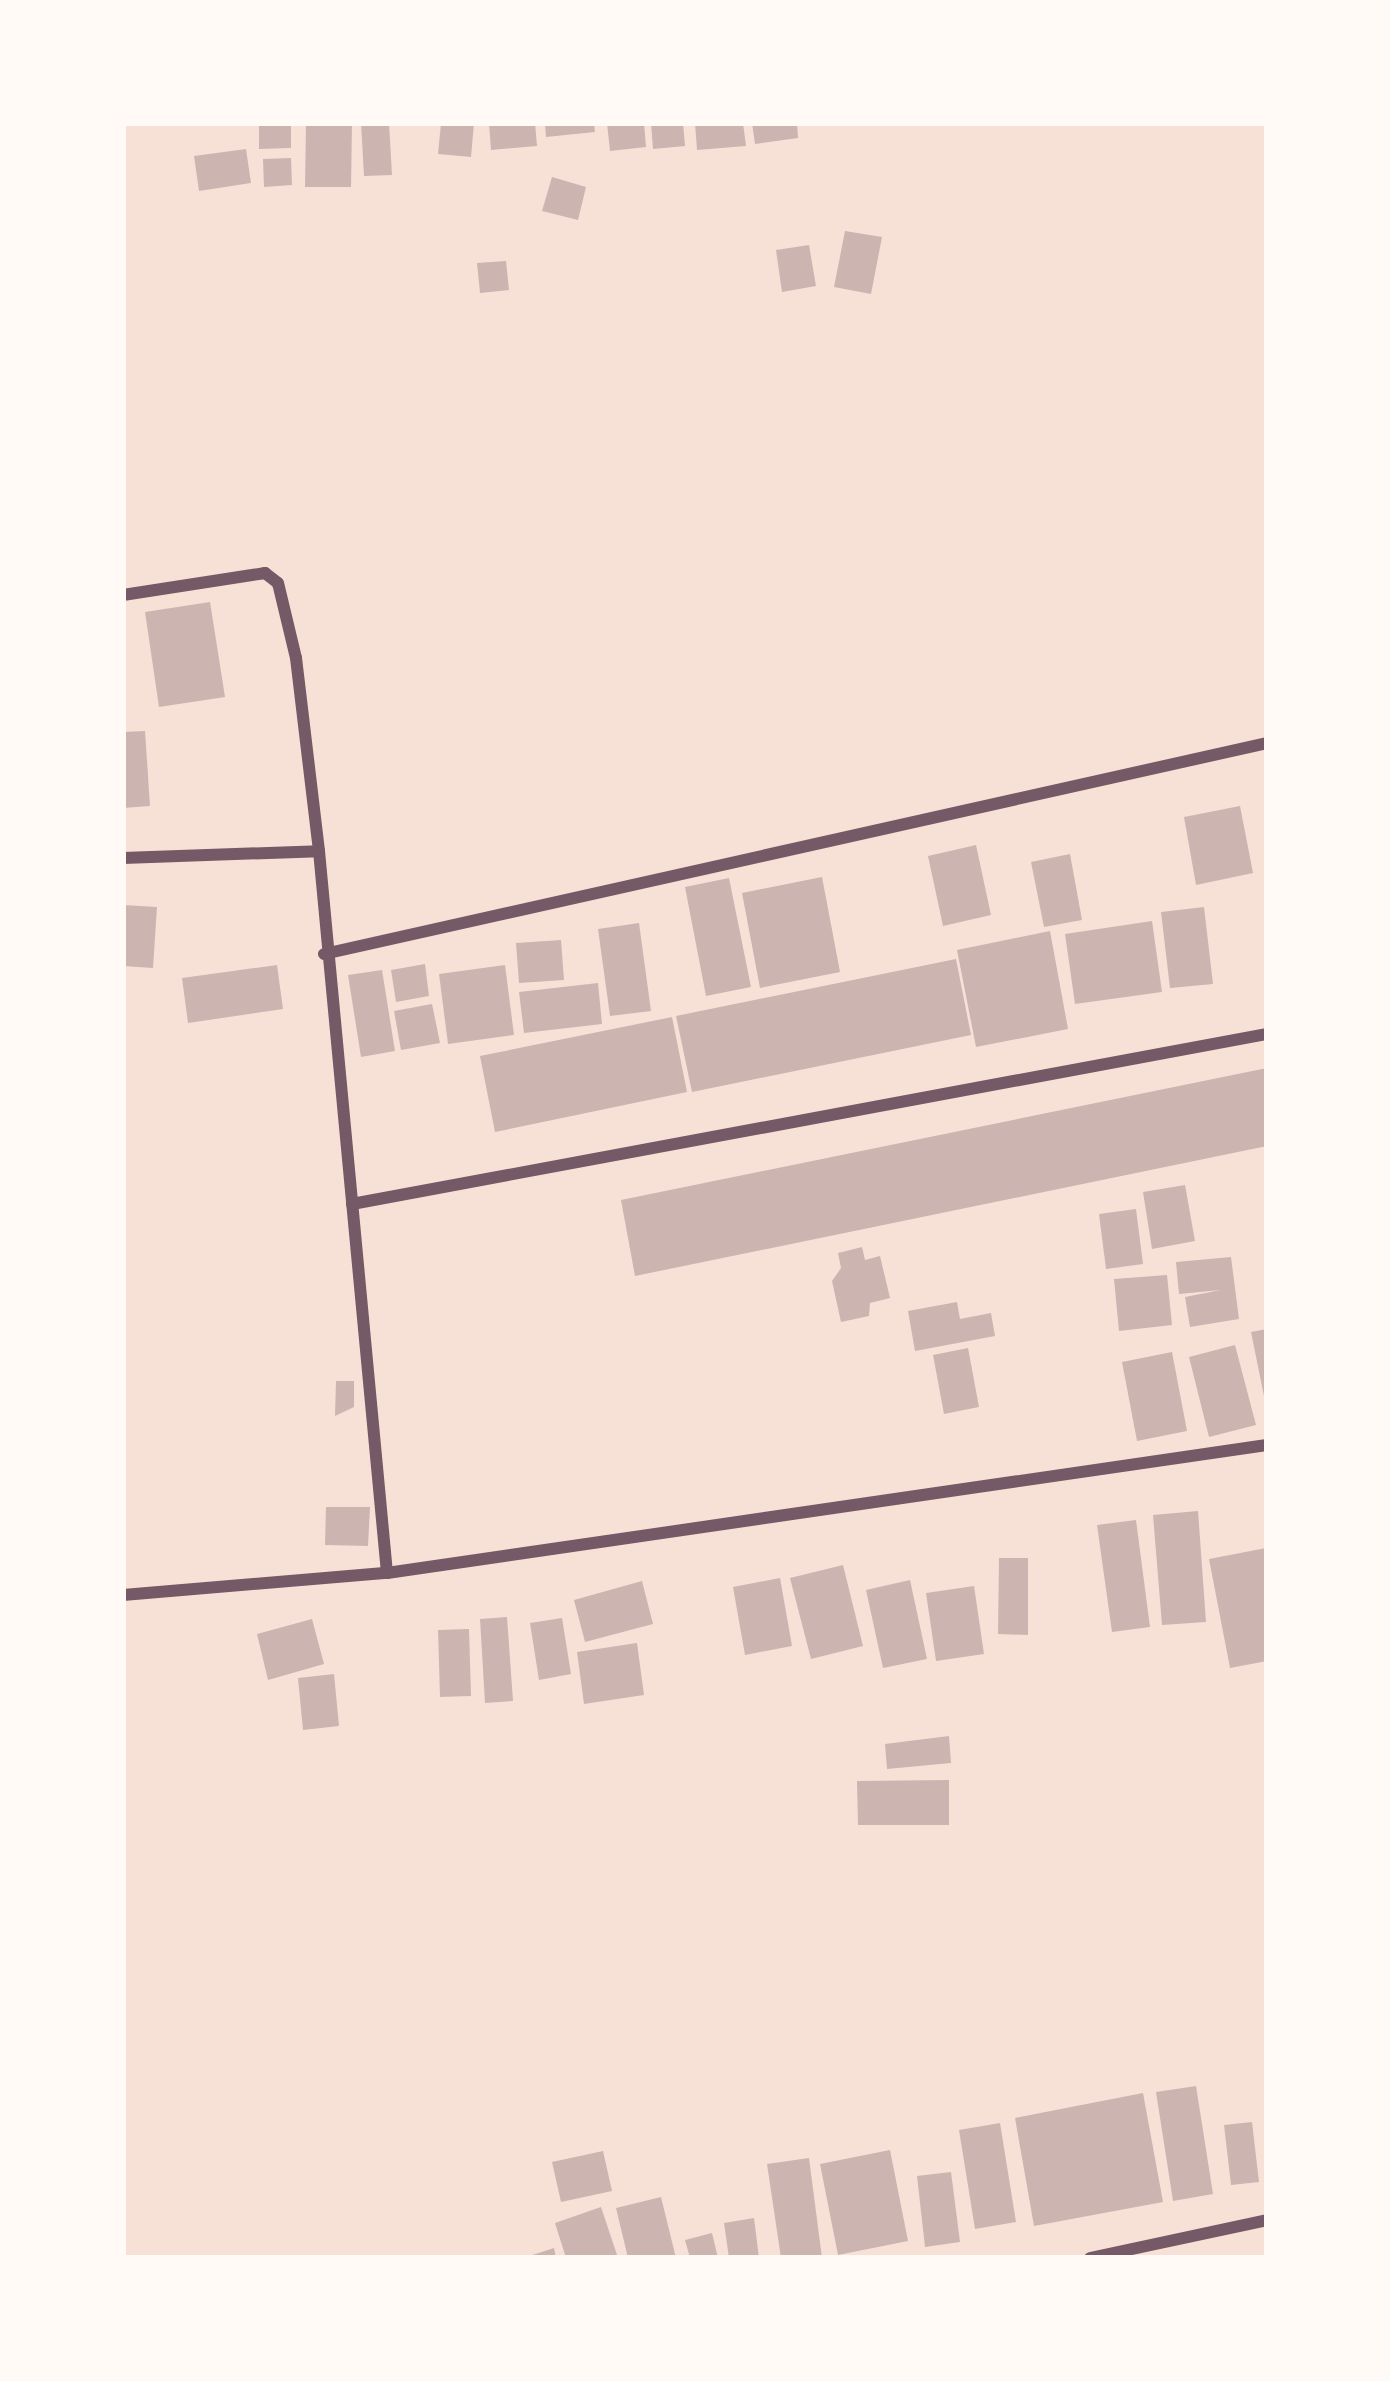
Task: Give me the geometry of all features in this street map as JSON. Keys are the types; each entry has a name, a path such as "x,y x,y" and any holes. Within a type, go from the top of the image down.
{"street":[{"path":"123,595 273,576 296,658 319,851 324,954 387,1573"},
{"path":"324,954 1267,743"},
{"path":"123,858 319,851"},
{"path":"352,1204 1267,1034"},
{"path":"123,1595 387,1573 1267,1445"},
{"path":"1090,2258 1267,2220"}],"building":[{"path":"259,123 291,123 291,148 259,149"},
{"path":"306,123 352,123 351,187 305,187"},
{"path":"361,123 389,123 392,175 364,176"},
{"path":"441,123 474,123 471,157 438,154"},
{"path":"489,123 535,123 537,146 491,150"},
{"path":"545,123 594,123 595,132 546,137"},
{"path":"607,123 644,123 646,147 610,151"},
{"path":"651,123 683,123 685,146 653,149"},
{"path":"695,123 743,123 746,146 697,150"},
{"path":"752,123 797,123 798,138 755,144"},
{"path":"246,149 251,183 199,191 194,156"},
{"path":"291,158 292,185 264,187 263,159"},
{"path":"552,177 586,187 578,220 542,211"},
{"path":"845,231 882,237 871,294 834,287"},
{"path":"809,245 816,286 782,292 776,250"},
{"path":"506,261 509,290 480,293 477,263"},
{"path":"210,602 225,697 159,707 145,612"},
{"path":"145,731 150,806 123,808 123,732"},
{"path":"1240,806 1253,873 1196,885 1184,817"},
{"path":"976,845 991,915 943,926 928,856"},
{"path":"1070,854 1082,920 1044,927 1031,862"},
{"path":"822,877 840,972 760,988 742,893"},
{"path":"729,878 751,987 706,996 685,887"},
{"path":"123,905 157,907 153,968 123,966"},
{"path":"1204,907 1213,984 1170,988 1161,912"},
{"path":"1152,921 1162,992 1075,1004 1065,934"},
{"path":"639,923 651,1011 610,1016 598,929"},
{"path":"1050,931 1068,1029 976,1047 957,950"},
{"path":"561,940 564,980 519,983 516,943"},
{"path":"956,959 971,1035 692,1092 676,1016"},
{"path":"425,964 429,996 396,1002 391,970"},
{"path":"277,965 283,1009 188,1023 182,978"},
{"path":"505,965 514,1035 448,1044 439,974"},
{"path":"382,970 395,1051 361,1057 348,975"},
{"path":"598,983 602,1024 524,1033 519,992"},
{"path":"432,1004 440,1043 401,1050 394,1011"},
{"path":"672,1017 687,1092 495,1132 480,1056"},
{"path":"1267,1068 1267,1146 635,1276 621,1200"},
{"path":"1185,1185 1195,1241 1152,1249 1143,1192"},
{"path":"1136,1209 1143,1264 1106,1269 1099,1214"},
{"path":"862,1247 865,1260 880,1256 890,1298 870,1303 869,1316 841,1322 832,1281 841,1268 838,1253"},
{"path":"1231,1257 1239,1319 1190,1327 1185,1297 1221,1290 1179,1294 1176,1262"},
{"path":"1167,1275 1172,1325 1119,1331 1114,1279"},
{"path":"957,1302 960,1319 991,1313 995,1336 915,1351 908,1311"},
{"path":"1267,1329 1267,1400 1265,1401 1251,1332"},
{"path":"1235,1345 1256,1425 1209,1437 1189,1357"},
{"path":"968,1348 979,1407 944,1414 933,1355"},
{"path":"1172,1352 1187,1431 1137,1441 1122,1362"},
{"path":"336,1381 354,1381 354,1407 335,1416"},
{"path":"326,1507 370,1507 368,1546 325,1545"},
{"path":"1198,1511 1206,1622 1162,1625 1153,1515"},
{"path":"1136,1520 1150,1627 1112,1632 1097,1525"},
{"path":"1266,1548 1267,1661 1230,1668 1209,1559"},
{"path":"999,1558 1028,1558 1028,1635 998,1634"},
{"path":"843,1565 863,1646 811,1659 790,1578"},
{"path":"780,1578 792,1646 745,1655 733,1587"},
{"path":"910,1580 927,1659 883,1668 866,1590"},
{"path":"642,1581 653,1624 585,1642 574,1600"},
{"path":"974,1586 984,1654 936,1661 926,1593"},
{"path":"507,1617 513,1701 485,1703 480,1619"},
{"path":"562,1618 571,1674 539,1680 530,1623"},
{"path":"312,1619 324,1664 268,1680 257,1634"},
{"path":"469,1629 471,1696 440,1697 438,1630"},
{"path":"637,1643 644,1695 584,1704 577,1652"},
{"path":"334,1674 339,1726 303,1730 298,1678"},
{"path":"949,1736 951,1763 887,1769 885,1744"},
{"path":"949,1780 949,1825 858,1825 857,1781"},
{"path":"1196,2086 1213,2194 1173,2201 1156,2092"},
{"path":"1143,2093 1163,2202 1034,2226 1015,2118"},
{"path":"1252,2122 1259,2182 1231,2185 1224,2125"},
{"path":"1000,2123 1016,2222 975,2229 959,2130"},
{"path":"890,2150 908,2241 838,2255 820,2164"},
{"path":"603,2151 612,2191 561,2202 552,2162"},
{"path":"809,2158 822,2258 781,2258 767,2164"},
{"path":"951,2172 960,2242 925,2247 917,2176"},
{"path":"661,2197 676,2258 628,2258 616,2208"},
{"path":"601,2207 618,2258 566,2258 555,2223"},
{"path":"754,2218 759,2258 729,2258 724,2223"},
{"path":"712,2233 718,2258 690,2258 685,2240"},
{"path":"554,2248 556,2258 526,2258 526,2257"}]}
